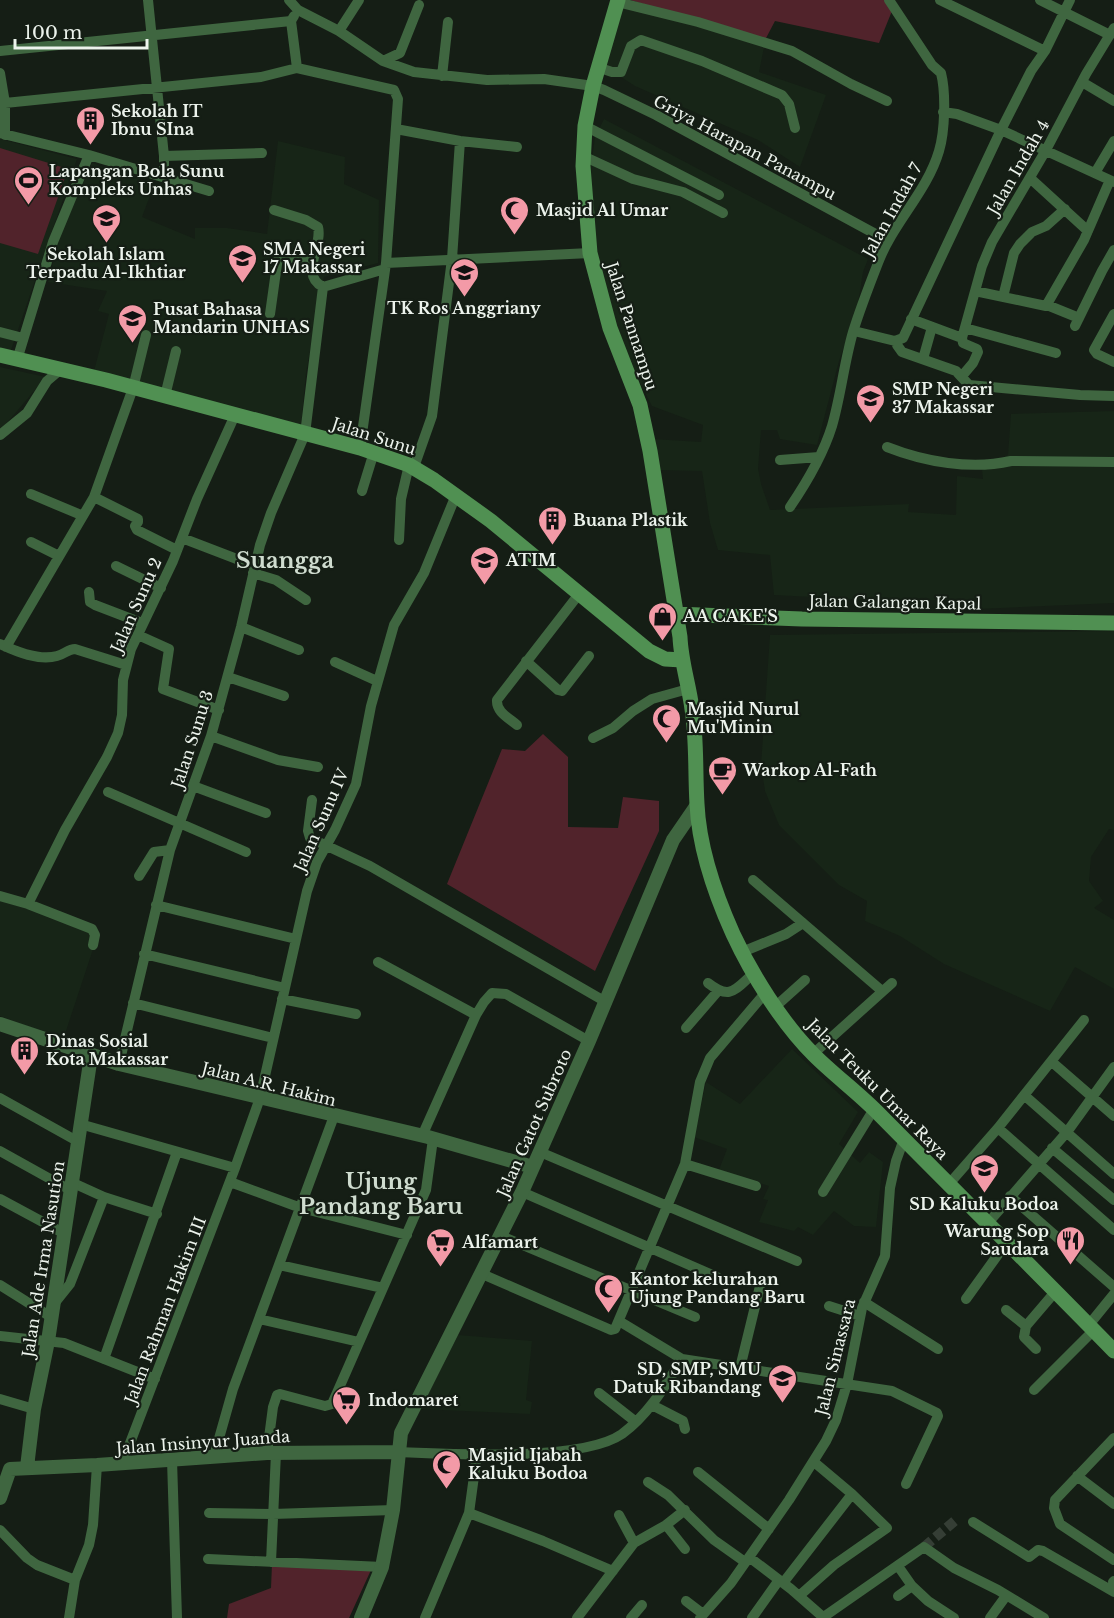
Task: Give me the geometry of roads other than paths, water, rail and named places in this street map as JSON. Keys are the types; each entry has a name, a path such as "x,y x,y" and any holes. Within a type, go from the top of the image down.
{"main road":[{"name":"Jalan Pannampu","path":"617,1 600,68 593,86 585,126 583,156 590,253 610,328 640,405 650,451 681,655"},
{"name":"Jalan Sunu","path":"0,355 235,415 305,430 411,466 491,521 649,651 664,659 681,655"},
{"name":"Jalan Galangan Kapal","path":"676,621 802,619 1114,623"},
{"name":"Jalan Teuku Umar Raya","path":"681,655 693,720 698,779 697,805 704,849 722,908 754,974 813,1054 874,1109 1114,1351"}],"street":[{"path":"148,0 164,156 164,177"},
{"path":"290,0 298,10 291,21 297,68"},
{"path":"339,31 359,0"},
{"name":"Jalan Indah 7","path":"790,507 819,457 831,427 854,331 887,242 925,182 940,148 943,112 941,74 932,65 890,0"},
{"path":"940,0 1045,51"},
{"path":"1040,0 1112,32"},
{"path":"854,331 898,341 903,338 1030,71 1045,51 1070,0"},
{"path":"617,1 698,22 792,51 887,101"},
{"path":"383,61 400,53 419,5"},
{"name":"Griya Harapan Panampu","path":"298,10 339,31 383,61 414,72 487,80 544,79 593,86 656,115 881,237"},
{"path":"0,51 291,21"},
{"path":"442,76 448,22"},
{"name":"Jalan Indah 4","path":"964,333 975,291 992,242 1112,32"},
{"path":"600,68 621,72 632,44 641,40 654,43 702,60 782,95 789,104 795,128"},
{"path":"5,104 261,77 297,68 394,90 398,99 396,129 385,266 362,491"},
{"path":"0,73 5,104 2,134 89,155 209,191"},
{"path":"1082,82 1114,101"},
{"path":"943,112 957,114 1001,130 1112,181 1088,231 1047,305 1040,307 975,291"},
{"path":"585,126 719,195"},
{"path":"396,129 460,141 517,147"},
{"path":"399,540 401,499 411,466 432,416 452,259 460,141"},
{"path":"1095,173 1114,141"},
{"path":"164,156 262,153"},
{"path":"17,360 54,242 89,155"},
{"path":"583,156 633,179 683,192 723,213"},
{"path":"1030,178 1088,231"},
{"path":"1003,297 1014,253 1020,244 1032,232 1046,226 1065,209"},
{"path":"273,210 318,226 320,235 313,261 313,278 323,287 385,266 452,259 590,253"},
{"path":"1047,305 1077,322 1114,250"},
{"path":"270,314 278,257 313,261"},
{"name":"Jalan Sunu 3","path":"119,1064 170,850 219,710 254,569 271,513 305,430 323,287"},
{"path":"1114,314 1111,325 1094,349 1097,354 1114,362"},
{"path":"911,319 932,327 1056,353"},
{"path":"923,359 932,327"},
{"path":"0,332 23,338"},
{"path":"962,376 973,363 978,352 975,348 963,343 964,333"},
{"path":"126,664 75,650 69,650 57,656 43,657 3,646 94,496 133,388 146,335"},
{"path":"898,341 898,349 950,369 973,386 1114,396"},
{"path":"165,396 176,351"},
{"path":"0,435 27,413 47,381 60,370"},
{"name":"Jalan Sunu 2","path":"28,904 65,830 118,734 122,715 126,664 235,415"},
{"path":"887,447 939,462 1114,462"},
{"path":"780,460 819,457"},
{"path":"31,494 81,515"},
{"name":"Jalan Sunu IV","path":"236,1168 260,1098 313,872 356,784 377,681 394,625 424,573 456,495"},
{"path":"94,496 138,519 135,526 137,530 177,550"},
{"path":"182,538 254,569 276,580 306,600"},
{"path":"31,542 59,556"},
{"path":"116,566 161,588"},
{"path":"89,592 90,602 95,605 142,623"},
{"path":"517,725 500,711 496,703 579,594"},
{"path":"241,627 299,650"},
{"path":"138,635 169,649 163,689 219,710"},
{"path":"526,661 562,692 589,656"},
{"path":"335,662 377,681"},
{"path":"228,677 284,696"},
{"path":"592,738 613,728 652,699 688,689"},
{"path":"211,736 278,760 318,767"},
{"path":"193,786 266,813"},
{"path":"108,792 246,852"},
{"path":"312,800 308,837 431,900 606,1002"},
{"name":"Jalan Gatot Subroto","path":"362,1618 382,1567 393,1510 401,1433 522,1192 606,1002 673,840 697,805"},
{"path":"139,876 154,852 170,850"},
{"path":"753,880 882,992"},
{"path":"0,896 28,904 92,929 95,935 93,945"},
{"path":"156,905 296,939"},
{"path":"742,952 803,923"},
{"path":"144,954 356,1014"},
{"path":"378,962 476,1015"},
{"path":"708,983 718,991 725,993 733,991 754,974"},
{"path":"776,1006 805,980"},
{"path":"813,1054 892,983"},
{"path":"686,1028 718,991"},
{"path":"271,1562 272,1453 276,1395 280,1394 325,1407 330,1406 426,1190 428,1137 476,1015 490,994 501,992 589,1041"},
{"path":"482,1274 611,1330 615,1329 685,1164 704,1069 766,992"},
{"path":"133,1003 273,1038"},
{"path":"949,1184 998,1128 1084,1020"},
{"name":"Jalan A.R. Hakim","path":"0,1024 119,1064 428,1137 533,1167"},
{"name":"Jalan Ade Irma Nasution","path":"27,1467 34,1409 48,1341 91,1056"},
{"path":"1052,1062 1114,1116"},
{"path":"988,1223 1067,1132 1113,1071"},
{"path":"1024,1095 1114,1174"},
{"path":"0,1098 77,1142"},
{"path":"823,1192 874,1109"},
{"path":"214,1456 233,1389 334,1116"},
{"path":"80,1124 236,1168"},
{"path":"998,1128 1114,1230"},
{"name":"Jalan Sinassara","path":"701,1616 730,1583 769,1529 814,1462 836,1420 847,1384 864,1302 885,1254 890,1188 904,1139"},
{"path":"1052,1148 1114,1200"},
{"path":"0,1150 71,1186 157,1214"},
{"path":"104,1359 177,1152"},
{"path":"540,1152 797,1261"},
{"path":"685,1164 756,1186"},
{"name":"Jalan Rahman Hakim III","path":"122,1464 236,1168"},
{"path":"230,1182 301,1208 407,1235"},
{"path":"522,1192 717,1277"},
{"path":"1010,1196 1114,1287"},
{"path":"0,1285 52,1311 70,1284 104,1197"},
{"path":"0,1199 64,1234"},
{"path":"501,1236 695,1317"},
{"path":"966,1299 1007,1242"},
{"path":"279,1265 383,1288"},
{"path":"740,1368 761,1282"},
{"path":"1036,1349 1024,1337 1026,1326 1054,1292"},
{"path":"1034,1390 1091,1328 1114,1294"},
{"path":"864,1302 938,1349"},
{"path":"829,1306 860,1316"},
{"path":"1006,1310 1026,1326"},
{"path":"259,1319 359,1342"},
{"path":"619,1321 682,1359 895,1392 938,1415 906,1484"},
{"path":"0,1336 64,1343 155,1379"},
{"path":"398,1452 531,1453 575,1448 618,1436 652,1405 682,1359"},
{"path":"599,1393 636,1422"},
{"path":"0,1399 34,1409"},
{"path":"652,1405 683,1421 685,1430"},
{"path":"1114,1438 1054,1503 1057,1520 1062,1526 1114,1560"},
{"name":"Jalan Insinyur Juanda","path":"5,1465 27,1467 122,1464 272,1453 398,1452"},
{"path":"425,1618 468,1513 477,1454"},
{"path":"172,1460 177,1618"},
{"path":"799,1596 834,1565 887,1528 814,1462"},
{"path":"0,1498 5,1465"},
{"path":"69,1618 75,1580 87,1549 96,1506 97,1465"},
{"path":"698,1472 769,1529"},
{"path":"1077,1476 1114,1504"},
{"path":"648,1482 685,1510 714,1540 781,1581 822,1618 924,1547 954,1568 1044,1618"},
{"path":"752,1618 852,1494"},
{"path":"209,1513 273,1514 393,1510"},
{"path":"578,1618 634,1544 666,1526 685,1510"},
{"path":"468,1513 543,1541 613,1571"},
{"path":"619,1515 634,1544"},
{"path":"973,1522 1029,1557 1038,1550 1043,1551 1114,1585"},
{"path":"666,1526 685,1549"},
{"path":"0,1530 37,1565 75,1580"},
{"path":"208,1559 382,1567"},
{"path":"898,1566 912,1586 932,1604 954,1618"},
{"path":"898,1596 912,1586"},
{"path":"990,1618 1006,1596"},
{"path":"686,1601 701,1616"},
{"path":"631,1618 642,1605"}],"tunnel":[{"path":"924,1547 957,1519"}],"place":[{"name":"Sekolah IT Ibnu SIna","path":"90,146"},
{"name":"Lapangan Bola Sunu Kompleks Unhas","path":"28,206"},
{"name":"Masjid Al Umar","path":"515,236"},
{"name":"Sekolah Islam Terpadu Al-Ikhtiar","path":"106,244"},
{"name":"SMA Negeri 17 Makassar","path":"242,284"},
{"name":"TK Ros Anggriany","path":"464,298"},
{"name":"Pusat Bahasa Mandarin UNHAS","path":"132,344"},
{"name":"SMP Negeri 37 Makassar","path":"871,424"},
{"name":"Buana Plastik","path":"552,546"},
{"name":"ATIM","path":"485,586"},
{"name":"AA CAKE'S","path":"662,642"},
{"name":"Masjid Nurul Mu'Minin","path":"666,744"},
{"name":"Warkop Al-Fath","path":"722,796"},
{"name":"Dinas Sosial Kota Makassar","path":"25,1076"},
{"name":"SD Kaluku Bodoa","path":"984,1194"},
{"name":"Warung Sop Saudara","path":"1070,1266"},
{"name":"Alfamart","path":"441,1268"},
{"name":"Kantor kelurahan Ujung Pandang Baru","path":"609,1314"},
{"name":"SD, SMP, SMU Datuk Ribandang","path":"782,1404"},
{"name":"Indomaret","path":"347,1426"},
{"name":"Masjid Ijabah Kaluku Bodoa","path":"447,1490"}],"district":[{"name":"Suangga","path":"285,560"},
{"name":"Ujung Pandang Baru","path":"381,1194"}]}
